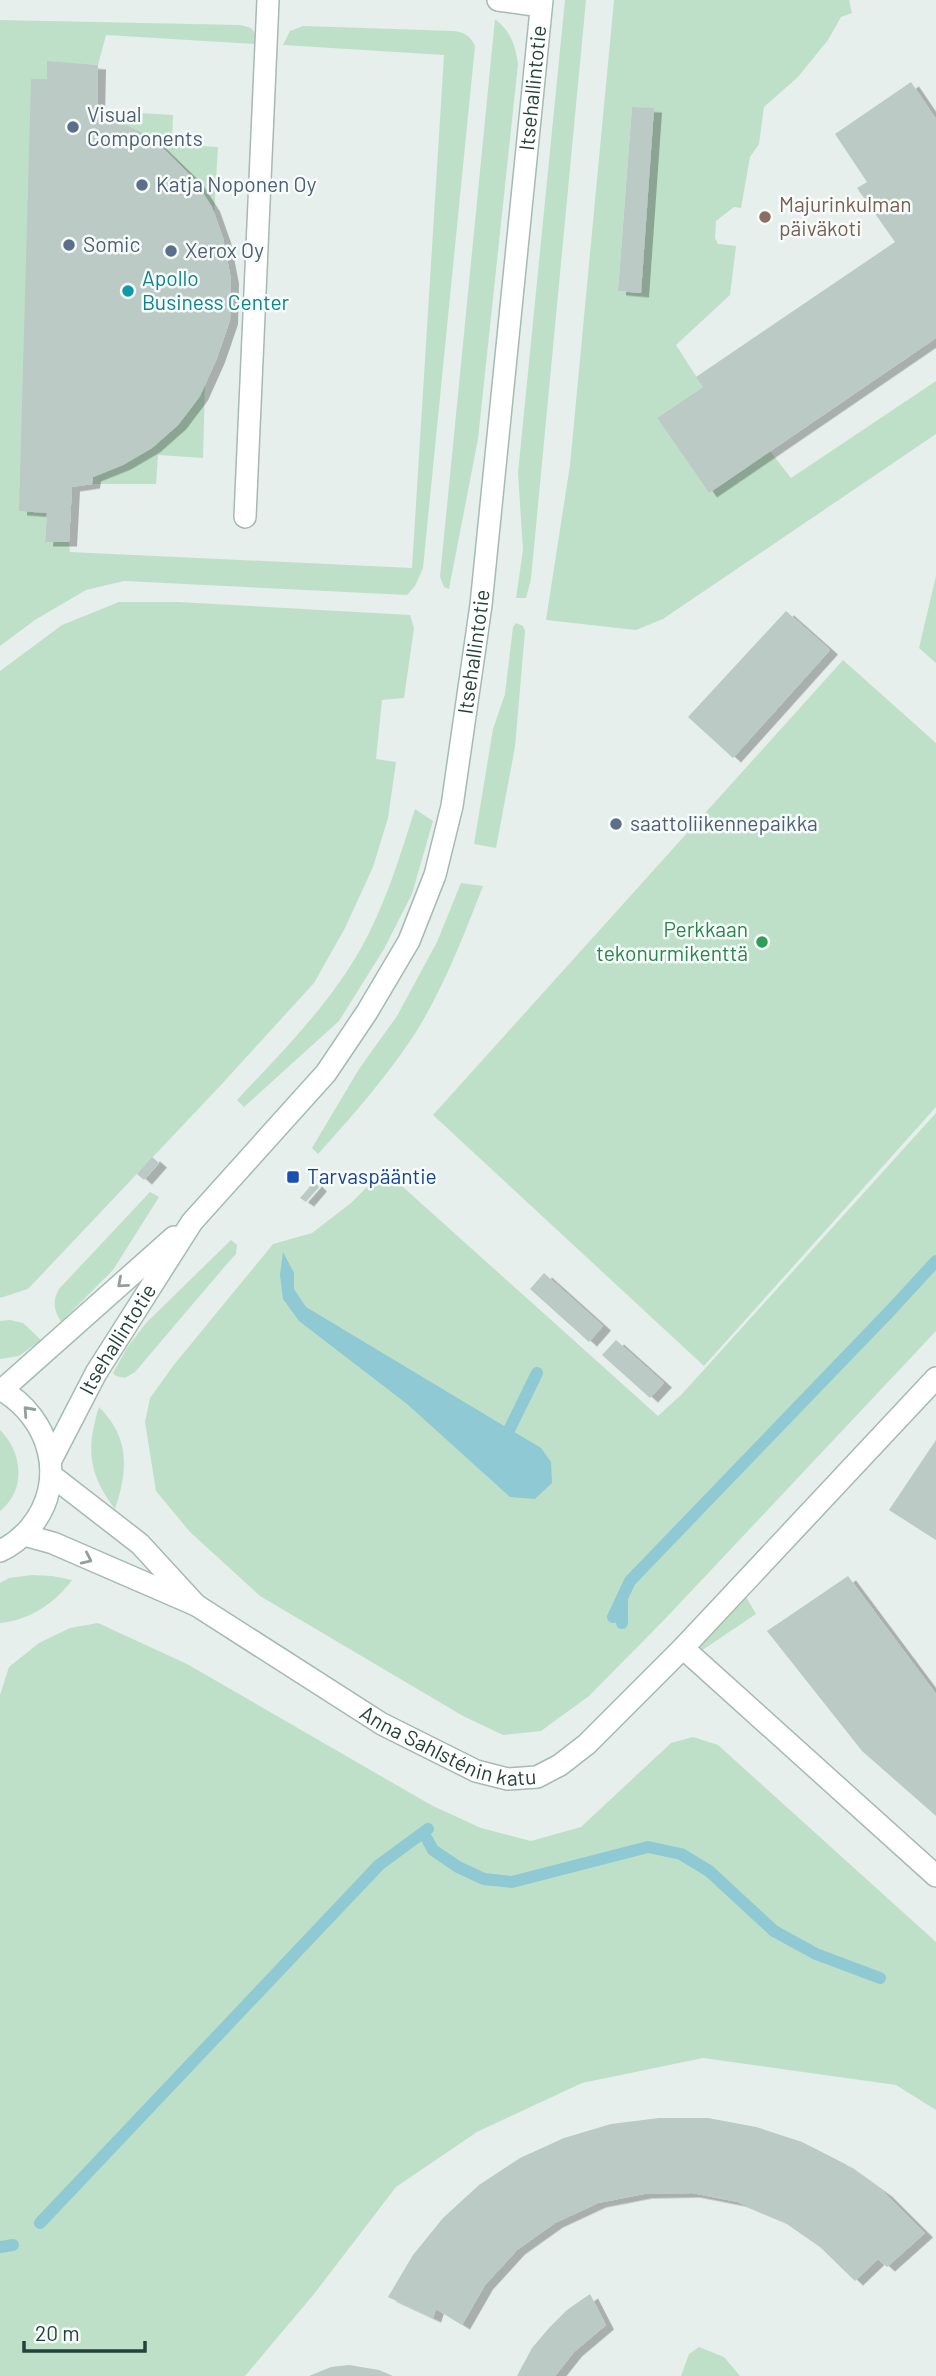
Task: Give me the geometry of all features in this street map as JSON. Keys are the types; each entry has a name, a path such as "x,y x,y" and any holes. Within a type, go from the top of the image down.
{"main road":[{"path":"245,517 268,0"},
{"path":"498,0 542,3"},
{"name":"Itsehallintotie","path":"1,1389 192,1222 326,1073 367,1012 409,940 441,856 452,806 481,605 542,3"},
{"name":"Itsehallintotie","path":"24,1535 38,1518 48,1497 51,1467 96,1373 192,1222"},
{"name":"Anna Sahlsténin katu","path":"24,1535 53,1542 196,1605 382,1724 476,1771 508,1779 537,1777 560,1765 587,1744 683,1647 936,1377"},
{"path":"1,1389 20,1402 35,1419 46,1438 51,1467"},
{"name":"Anna Sahlsténin katu","path":"51,1467 140,1544 196,1605"},
{"path":"0,1551 24,1535"},
{"path":"683,1647 936,1876"}],"green space":[{"path":"565,0 586,0 531,579 526,598 516,598 523,550 518,473"},
{"path":"614,0 849,0 852,13 841,17 828,40 798,77 764,107 759,144 750,157 741,208 734,207 716,221 715,238 718,244 736,246 730,295 676,345 703,387 657,418 709,493 770,451 791,478 936,381 936,434 663,619 636,630 546,620 570,465","holes":["632,107 654,109 640,293 618,291"]},
{"path":"495,19 511,39 518,64 478,439 449,589 444,587 440,577"},
{"path":"0,20 240,25 251,28 256,35 254,44 106,35 98,65 47,62 45,541 69,542 70,552 412,568 444,55 283,45 290,31 303,26 454,31 465,34 471,40 475,46 423,568 415,586 407,595 124,581 86,590 35,620 0,646"},
{"path":"122,112 173,115 172,144 218,147 214,214 194,179 151,137 121,123"},
{"path":"205,384 203,458 158,455 156,484 92,484 93,477 144,452 173,430 196,401"},
{"path":"936,576 936,663 919,648"},
{"path":"119,602 178,602 410,615 414,628 404,698 382,700 376,759 396,762 388,818 373,867 345,928 314,983 28,1289 0,1298 0,671 62,625"},
{"path":"516,623 523,626 525,631 515,747 496,848 474,844 493,729 505,694 513,627"},
{"name":"Perkkaan tekonurmikenttä","path":"843,660 936,743 936,1107 704,1366 433,1115"},
{"path":"415,809 433,821 412,894 384,949 339,1021 244,1107 237,1100 319,1010 360,950 398,863"},
{"path":"461,883 483,886 436,997 393,1065 318,1154 312,1148 359,1069 397,1016 437,942"},
{"path":"936,1113 936,1331 589,1696 541,1731 503,1735 463,1716 260,1596 190,1532 156,1491 145,1422 150,1398 273,1244 312,1233 351,1203 384,1170 658,1416 682,1394"},
{"path":"150,1192 159,1197 113,1270 61,1322 55,1306 59,1289"},
{"path":"231,1240 237,1245 236,1254 135,1372 125,1378 116,1376 113,1373 127,1348 146,1323"},
{"path":"0,1321 23,1323 41,1340 19,1356 0,1359"},
{"path":"99,1407 116,1431 124,1455 122,1481 115,1509 99,1484 92,1460 92,1435"},
{"path":"0,1430 17,1459 18,1482 9,1502 0,1511"},
{"path":"32,1575 72,1580 58,1596 41,1609 22,1618 0,1623 0,1583 9,1578"},
{"path":"742,1590 756,1614 698,1653 691,1644"},
{"path":"98,1623 187,1664 431,1805 481,1828 531,1841 581,1827 671,1743 693,1737 718,1745 936,1942 936,2110 896,2085 703,2058 582,2083 477,2132 396,2187 314,2294 245,2376 0,2376 0,1695 9,1667 39,1643 70,1628"},
{"path":"699,2347 724,2357 740,2376 681,2376 689,2354"}],"water":[{"path":"283,1252 294,1273 294,1289 306,1307 541,1448 551,1462 552,1483 535,1499 510,1497 407,1404 299,1321 283,1299 280,1275"}],"building":[{"name":"Apollo Business Center","path":"47,61 98,65 97,111 151,137 194,179 212,207 223,238 231,279 230,320 200,396 178,425 152,448 123,465 93,477 92,484 72,487 69,542 45,542 47,513 19,511 31,79 47,79"},
{"path":"911,82 936,119 936,338 709,493 657,418 703,387 696,377 895,242 857,188 867,182 835,134"},
{"path":"632,107 654,108 641,293 618,291"},
{"path":"786,611 830,650 733,758 688,717"},
{"path":"152,1157 159,1163 144,1180 137,1174"},
{"path":"314,1182 319,1187 306,1202 300,1198"},
{"path":"544,1273 603,1326 589,1342 530,1289"},
{"path":"616,1340 664,1383 650,1398 602,1355"},
{"path":"936,1440 936,1540 889,1510"},
{"path":"848,1576 936,1694 936,1816 862,1751 767,1631"},
{"path":"659,2118 708,2118 756,2127 802,2142 845,2164 884,2192 925,2233 887,2267 878,2259 855,2281 820,2247 781,2220 738,2202 692,2193 644,2194 598,2203 555,2223 517,2250 485,2285 462,2325 436,2309 433,2318 388,2297 413,2255 443,2218 479,2185 520,2158 564,2138 611,2124"},
{"path":"590,2294 606,2325 574,2352 555,2376 517,2376 532,2348 549,2328 567,2310"},
{"path":"349,2365 379,2370 393,2376 309,2376 331,2367"}],"waterway":[{"path":"613,1617 630,1581 936,1261"},
{"path":"510,1428 537,1373"},
{"path":"622,1602 622,1623"},
{"path":"40,2223 379,1865 428,1829"},
{"path":"427,1839 433,1850 458,1867 484,1879 512,1882 648,1847 681,1854 709,1871 774,1931 816,1954 880,1978"},
{"path":"0,2247 13,2245"}],"place":[{"name":"Visual Components","path":"73,127"},
{"name":"Katja Noponen Oy","path":"142,185"},
{"name":"Majurinkulman päiväkoti","path":"765,217"},
{"name":"Somic","path":"69,245"},
{"name":"Xerox Oy","path":"171,251"},
{"name":"Apollo Business Center","path":"128,291"},
{"name":"saattoliikennepaikka","path":"616,824"},
{"name":"Perkkaan tekonurmikenttä","path":"762,942"},
{"name":"Tarvaspääntie","path":"293,1177"}]}
